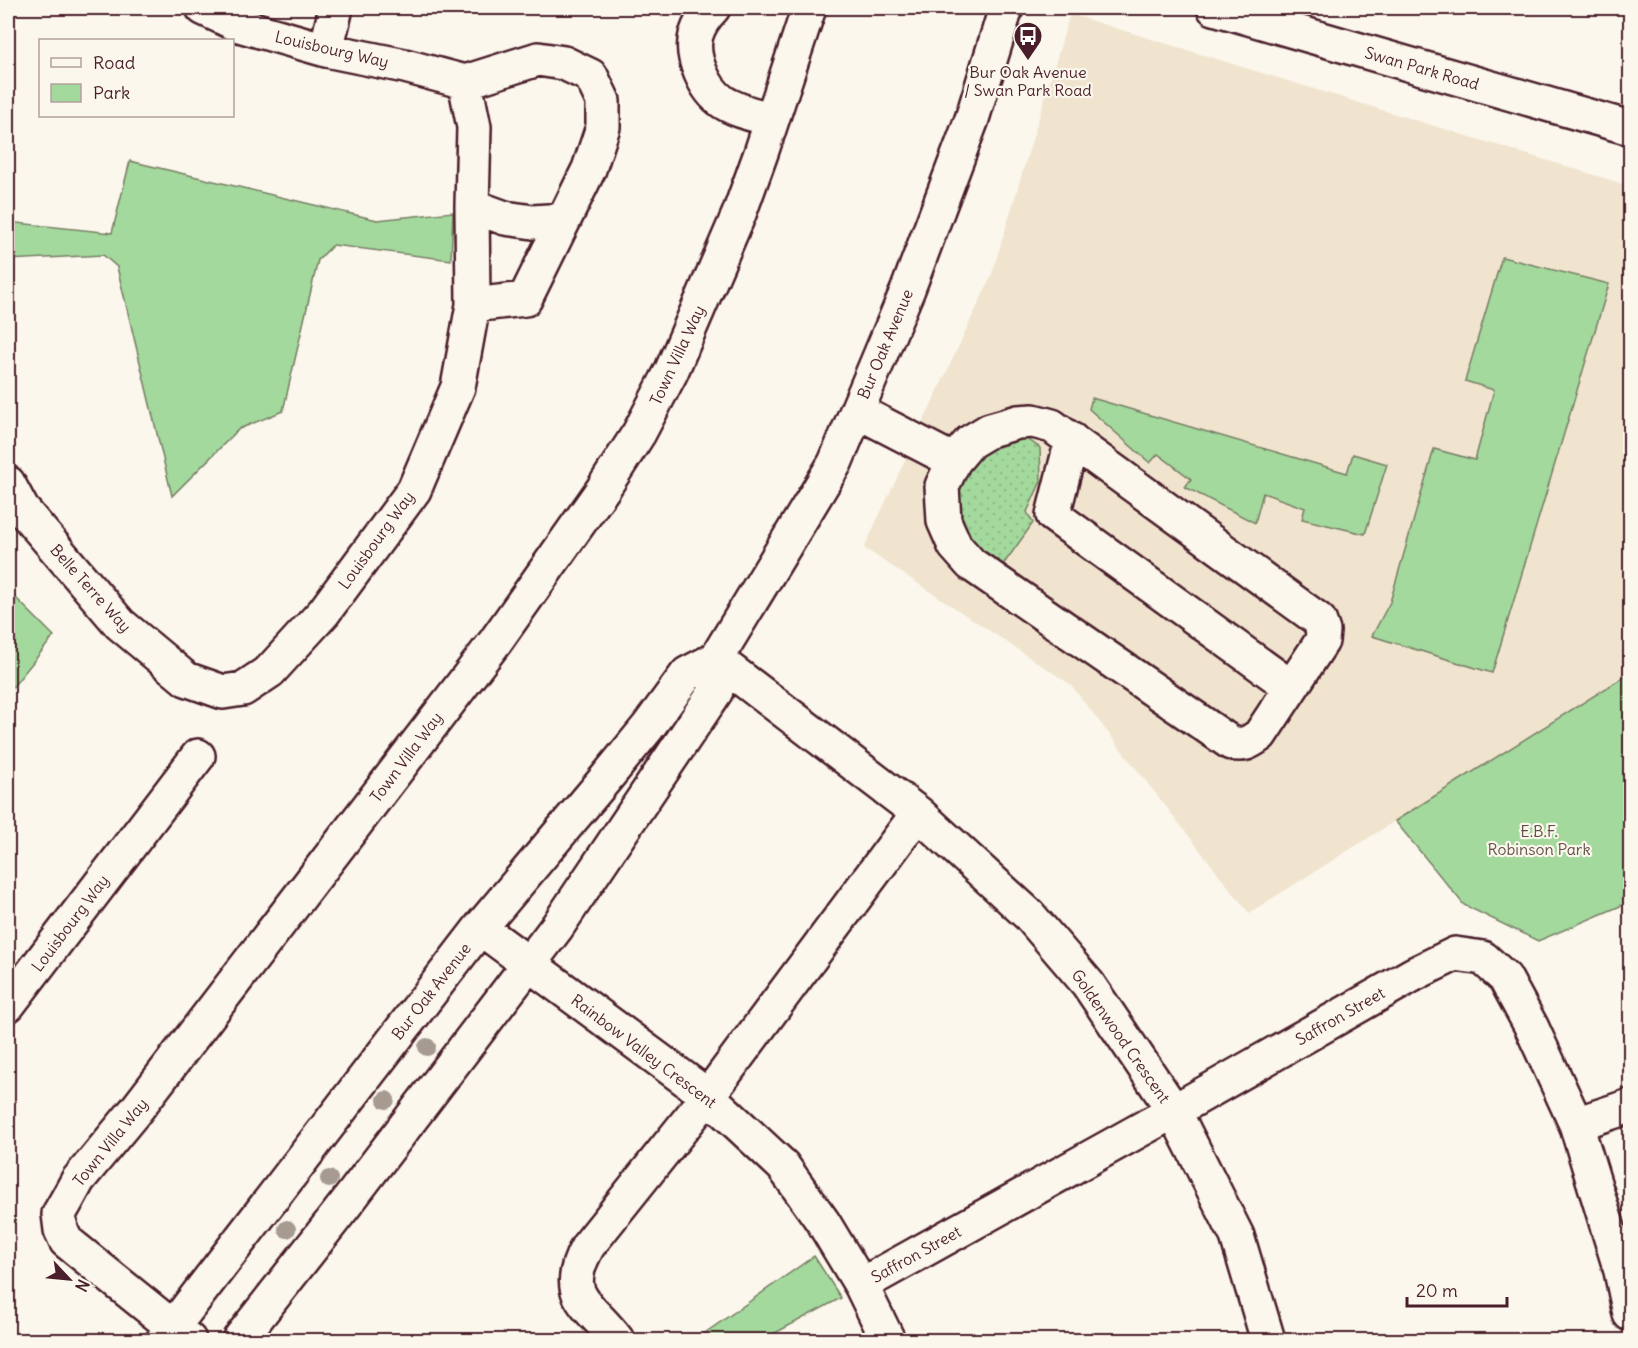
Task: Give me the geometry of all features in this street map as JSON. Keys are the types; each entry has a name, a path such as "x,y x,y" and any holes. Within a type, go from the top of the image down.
{"street":[{"name":"Louisbourg Way","path":"202,8 239,25 326,50 405,66 465,82 474,127 473,305 458,387 414,490 324,612 270,671 243,689 223,692"},
{"path":"326,50 336,8"},
{"path":"713,8 702,23 696,37 695,49 703,80 723,102 772,120"},
{"name":"Town Villa Way","path":"175,1336 138,1299 66,1241 61,1230 59,1214 78,1180 136,1110 495,642 603,489 639,433 671,372 739,214 809,8"},
{"name":"Bur Oak Avenue","path":"175,1336 480,928 608,777 687,674 716,659 835,463 908,289 972,119 1006,8"},
{"name":"Swan Park Road","path":"1214,8 1251,13 1630,128"},
{"path":"465,82 538,59 564,63 591,76 603,101 603,127 589,169 525,299 473,305"},
{"path":"472,206 505,218 533,222 564,220"},
{"path":"857,411 954,461"},
{"path":"1034,421 1052,426 1072,440 1319,620 1323,631 1322,641 1260,735 1251,742 1240,745 1231,743 971,564 955,546 944,521 942,486 954,461 970,442 990,430 1018,422 1034,421"},
{"path":"1072,440 1053,515 1291,687"},
{"name":"Belle Terre Way","path":"8,483 22,509 120,624 186,679 223,692"},
{"path":"239,1341 557,927 716,691 716,659"},
{"name":"Goldenwood Crescent","path":"716,659 918,813 1029,915 1088,984 1174,1111 1237,1236 1268,1341"},
{"name":"Louisbourg Way","path":"8,1005 198,756"},
{"path":"617,1341 580,1298 576,1285 580,1261 588,1246 708,1096 918,813"},
{"name":"Rainbow Valley Crescent","path":"480,928 708,1096 783,1166 824,1222 861,1285 888,1341"},
{"name":"Saffron Street","path":"861,1285 1414,974 1455,954 1484,958 1505,978 1531,1026 1576,1124 1621,1271 1630,1314"},
{"path":"1576,1124 1630,1106"}],"shaded area":[{"path":"1070,14 1630,186 1630,673 1249,913 1070,684 864,548 991,277"}],"green space":[{"path":"130,161 377,220 453,212 451,260 333,245 318,260 283,411 239,429 172,496 117,267 103,255 8,260 8,222 112,233"},
{"path":"1502,257 1609,284 1492,673 1372,636 1390,602 1434,449 1475,460 1494,390 1465,381"},
{"path":"1092,398 1347,473 1353,454 1387,464 1365,534 1302,519 1305,508 1263,493 1255,523 1185,487 1191,479 1158,454 1150,463 1089,409"},
{"path":"1022,435 1040,448 1041,481 1027,512 1033,523 1003,565 966,540 952,497 968,465 994,441"},
{"path":"8,590 54,636 8,693"},
{"name":"E.B.F. Robinson Park","path":"1630,673 1630,902 1538,941 1464,905 1395,821"},
{"path":"814,1256 841,1298 762,1340 695,1340"}],"place":[{"name":"Bur Oak Avenue / Swan Park Road","path":"1028,62"}]}
